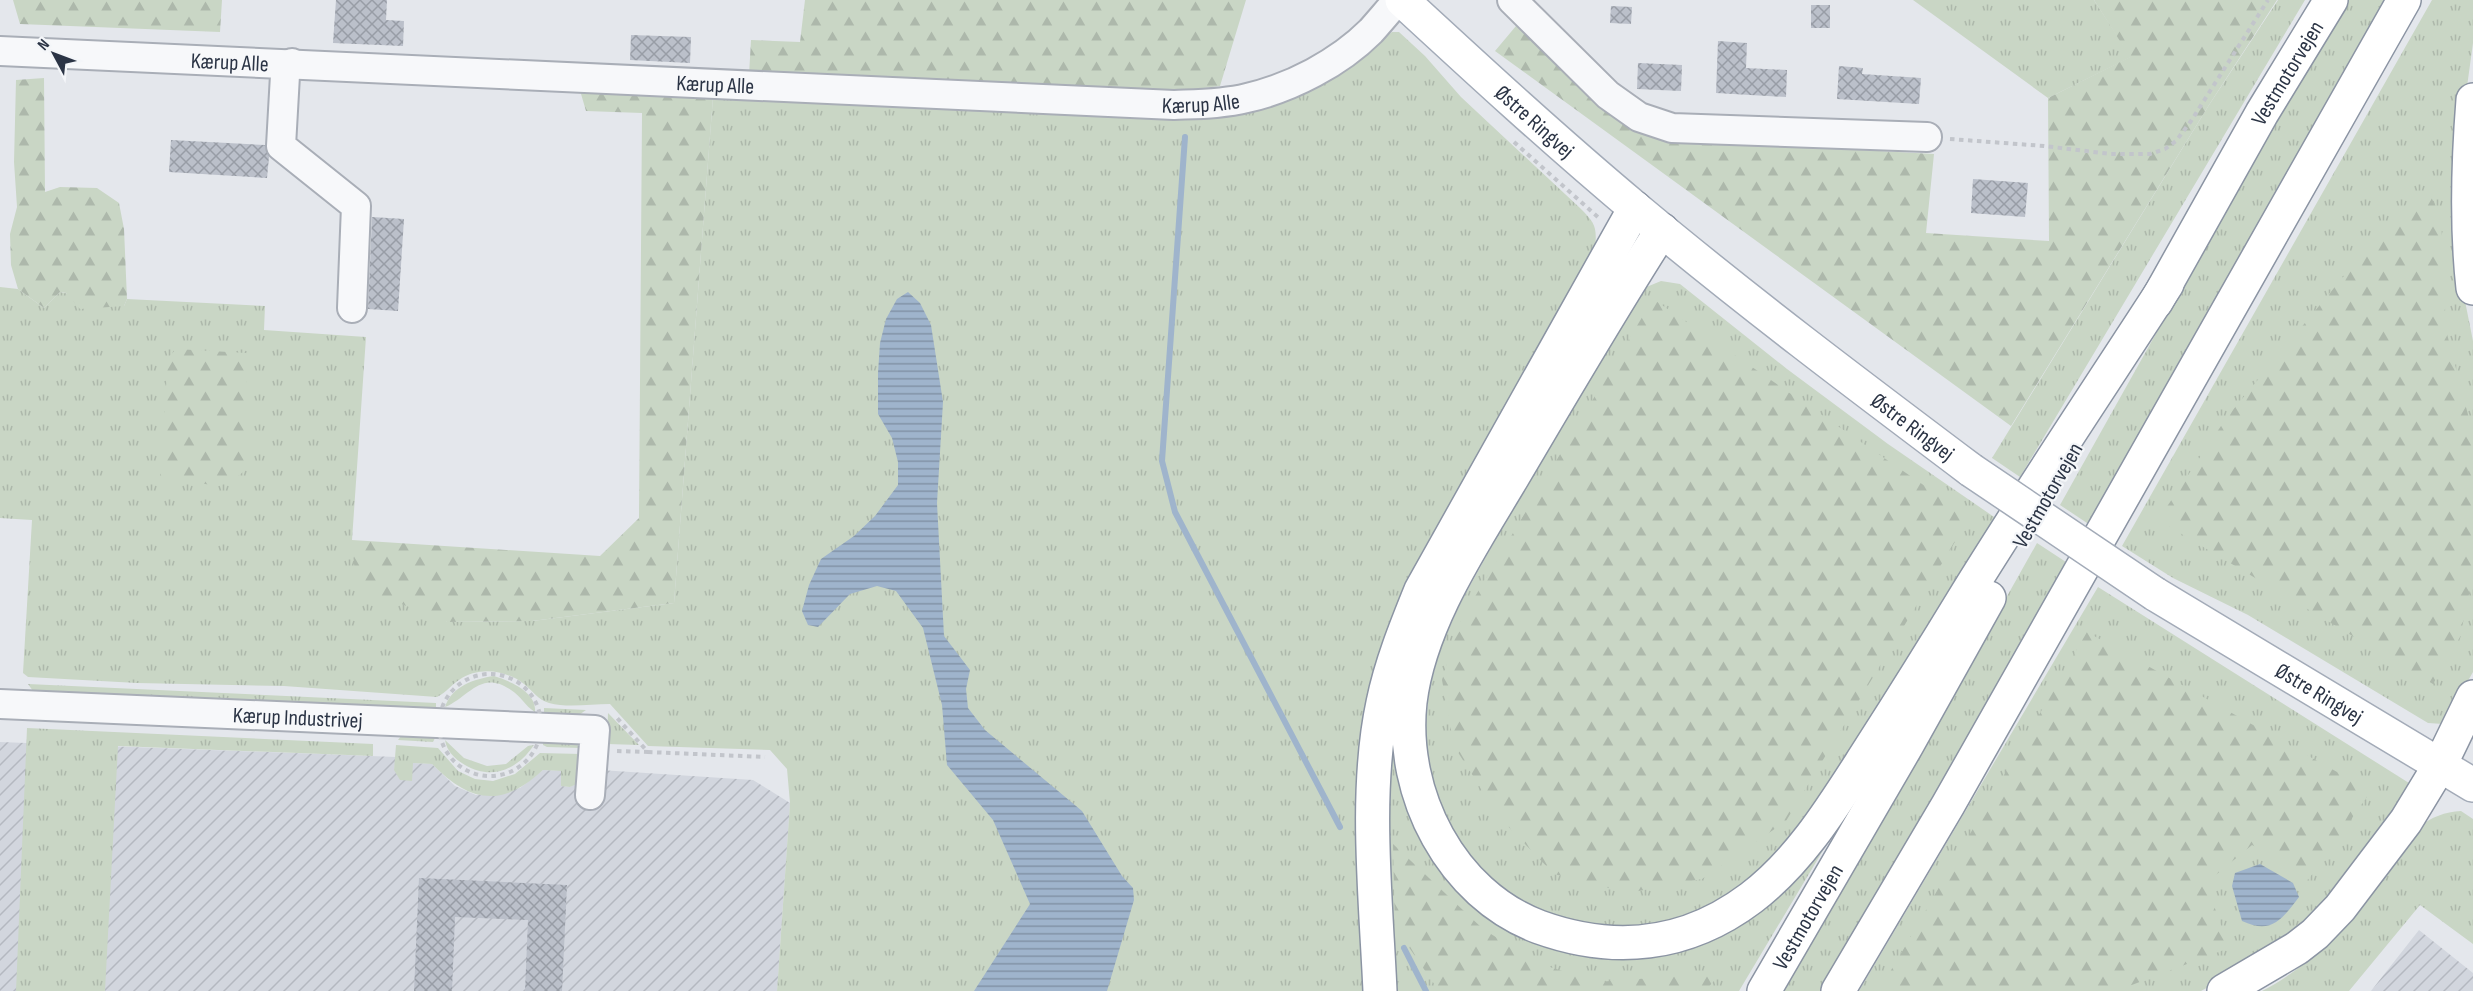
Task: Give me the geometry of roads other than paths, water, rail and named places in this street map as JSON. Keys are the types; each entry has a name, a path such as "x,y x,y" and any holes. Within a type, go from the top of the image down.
{"main road":[{"name":"Østre Ringvej","path":"1400,0 1528,116 1635,208 1808,348 1971,470 2155,594 2473,785"},
{"name":"Vestmotorvejen","path":"1764,991 1907,745 2262,113 2331,0"},
{"path":"1838,991 1948,805 2404,0"},
{"path":"2473,100 2468,165 2469,249 2473,288"},
{"path":"1380,991 1374,857 1375,754 1382,704 1399,644 1421,590 1635,208"},
{"path":"1662,230 1622,292 1457,569 1424,646 1410,703 1410,748 1418,793 1430,823 1446,851 1467,877 1495,903 1531,924 1594,943 1651,942 1683,935 1706,926 1748,900 1789,863 1844,790 1994,550 2167,284"},
{"path":"2224,991 2297,948 2315,934 2365,878 2406,821 2440,765 2473,697"}],"street":[{"name":"Kærup Alle","path":"0,51 1174,105 1210,104 1246,98 1279,88 1313,72 1370,32 1400,0"},
{"path":"1512,0 1608,95 1640,117 1672,128 1927,137"},
{"path":"292,63 285,75 281,146 356,206 352,308"},
{"name":"Kærup Industrivej","path":"0,704 595,730 590,795"}],"water":[{"path":"908,292 920,303 931,325 943,402 937,503 944,636 970,670 966,689 968,708 985,730 1082,811 1122,876 1133,888 1134,900 1107,991 974,991 1030,904 993,820 947,765 942,705 923,628 896,591 877,586 850,594 818,627 808,625 802,611 809,585 821,559 854,536 875,516 898,485 898,462 892,438 878,414 878,373 880,343 886,319 897,299"},
{"path":"2260,864 2293,883 2299,897 2281,918 2269,925 2261,926 2242,921 2232,886 2235,873"}],"waterway":[{"path":"1185,137 1162,461 1175,512 1340,827"},
{"path":"1404,948 1426,991"}]}
